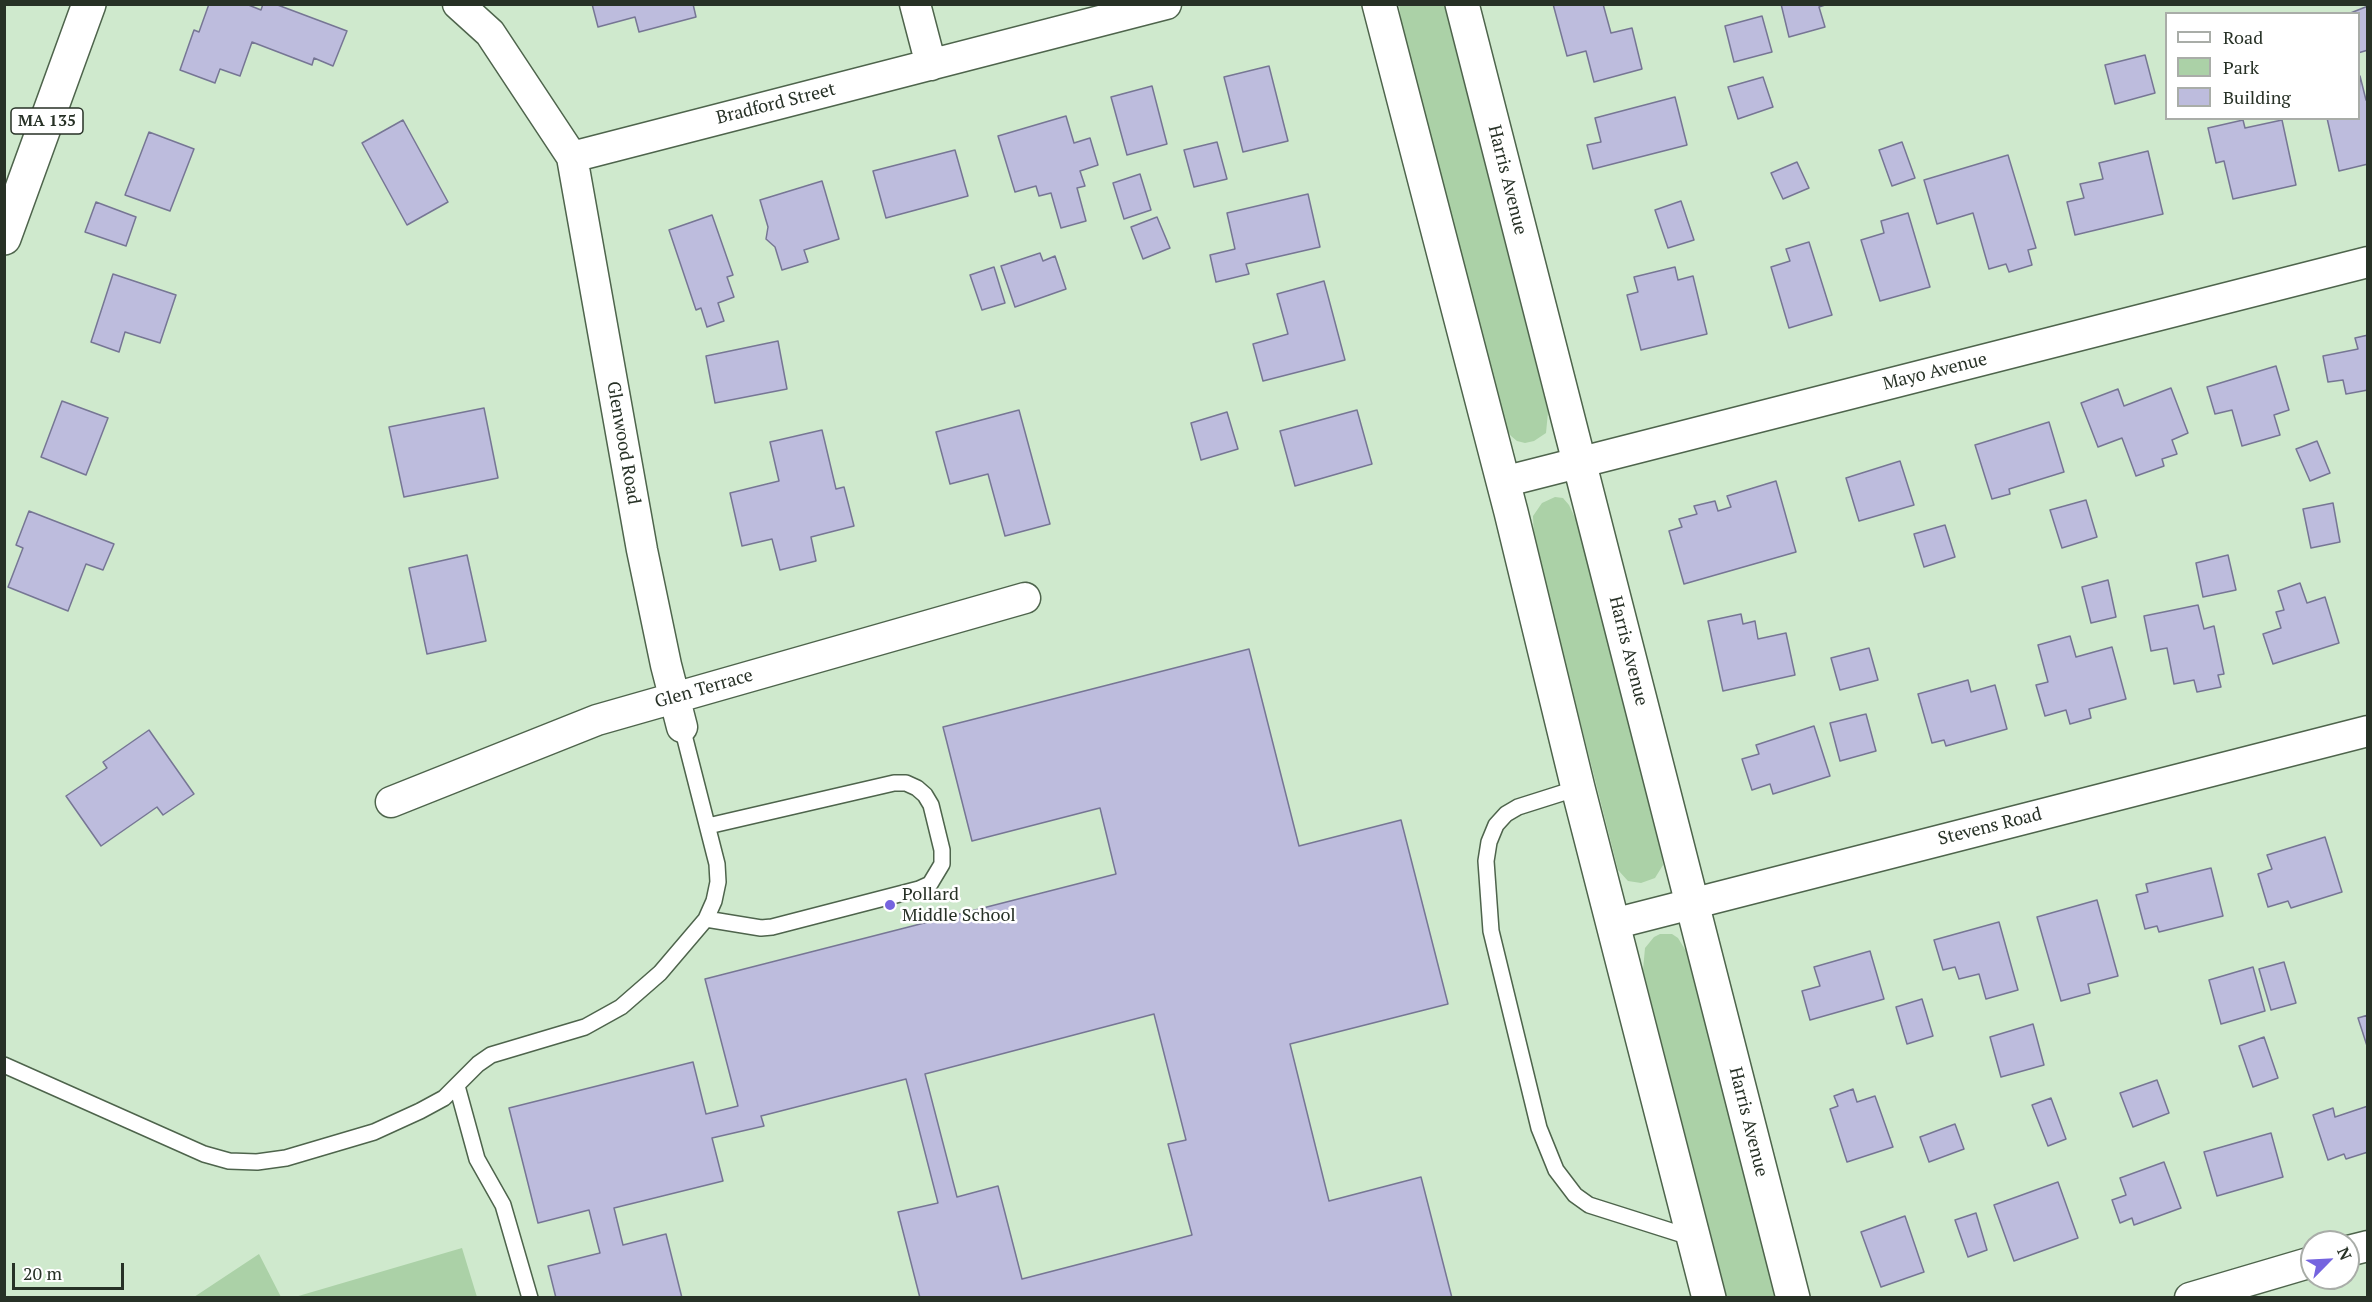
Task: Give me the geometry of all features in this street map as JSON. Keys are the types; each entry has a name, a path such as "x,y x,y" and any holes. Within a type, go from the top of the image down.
{"street":[{"name":"MA 135","path":"4,238 89,4"},
{"path":"458,4 490,33 572,156"},
{"path":"915,4 932,64"},
{"name":"Bradford Street","path":"572,156 1166,4"},
{"path":"1379,4 1503,482 1578,788 1709,1298"},
{"name":"Harris Avenue","path":"1462,4 1793,1298"},
{"name":"Glenwood Road","path":"572,156 642,550 682,727"},
{"name":"Mayo Avenue","path":"1503,482 2367,262"},
{"name":"Glen Terrace","path":"391,802 597,720 1025,598"},
{"name":"Stevens Road","path":"1613,924 2367,731"},
{"path":"2190,1298 2300,1266"}],"lane":[{"path":"4,1065 194,1149 229,1161 257,1162 286,1158 374,1132 420,1111 444,1098 478,1064 491,1055 585,1027 621,1007 660,973 706,919 714,901 718,882 717,864 682,727"},
{"path":"706,919 761,928 772,927 919,889 930,884 942,864 942,850 931,805 925,795 906,783 894,783 708,826"},
{"path":"1578,788 1518,807 1506,814 1496,825 1489,842 1486,861 1491,931 1539,1128 1556,1170 1575,1195 1588,1205 1694,1239"},
{"path":"458,1086 477,1159 503,1205 530,1298"}],"green space":[{"path":"1399,5 1444,5 1548,412 1546,433 1534,441 1525,443 1517,441 1504,425"},
{"path":"1555,497 1563,498 1576,520 1662,857 1663,865 1655,878 1641,883 1628,881 1618,870 1534,540 1533,516 1542,503"},
{"path":"1660,934 1672,934 1678,938 1686,951 1775,1297 1727,1297 1643,970 1645,948 1654,937"},
{"path":"462,1248 477,1297 295,1297"},
{"path":"259,1254 281,1297 194,1297"}],"building":[{"path":"209,4 246,4 261,10 263,4 275,4 347,31 333,66 314,58 312,65 252,42 240,76 220,69 215,83 180,70 194,30 199,32"},
{"path":"592,4 693,4 696,17 639,32 635,17 598,27"},
{"path":"1553,4 1603,4 1611,33 1632,28 1642,69 1594,82 1586,51 1567,56"},
{"path":"1781,4 1828,4 1819,7 1825,27 1789,37"},
{"path":"2368,6 2368,50 2360,52 2360,12 2353,12"},
{"path":"1762,16 1772,52 1734,62 1725,26"},
{"path":"2145,55 2155,93 2115,104 2105,65"},
{"path":"1269,66 1288,141 1243,152 1224,77"},
{"path":"2360,76 2366,100 2368,100 2368,164 2339,171 2327,120 2360,120"},
{"path":"1763,77 1773,107 1738,119 1728,87"},
{"path":"1152,86 1167,144 1127,155 1111,97"},
{"path":"1675,97 1687,145 1593,169 1587,145 1601,142 1595,118"},
{"path":"1066,116 1074,143 1090,138 1098,165 1080,171 1085,186 1077,188 1086,221 1061,228 1051,193 1039,196 1036,186 1015,192 998,136"},
{"path":"403,120 448,202 407,225 362,143"},
{"path":"2243,120 2245,128 2282,120 2296,185 2233,199 2224,161 2216,163 2208,128"},
{"path":"149,132 194,149 170,211 125,195"},
{"path":"1217,142 1227,179 1194,187 1184,150"},
{"path":"1902,142 1915,178 1892,186 1879,150"},
{"path":"955,150 968,196 886,218 873,171"},
{"path":"2148,151 2163,214 2075,235 2067,202 2084,198 2080,184 2103,179 2099,163"},
{"path":"2008,155 2036,248 2028,250 2032,265 2009,272 2006,264 1989,269 1973,213 1937,224 1924,180"},
{"path":"1797,162 1809,188 1783,199 1771,173"},
{"path":"1140,174 1151,210 1124,219 1113,183"},
{"path":"822,181 839,239 804,250 808,262 782,270 775,247 766,239 768,227 760,200"},
{"path":"1308,194 1320,247 1246,264 1249,274 1216,282 1210,255 1235,249 1227,213"},
{"path":"1681,201 1694,240 1668,248 1655,210"},
{"path":"96,202 136,217 126,246 85,232"},
{"path":"1908,213 1930,287 1880,301 1861,240 1884,233 1881,221"},
{"path":"712,215 733,275 727,277 734,297 718,303 724,321 707,327 701,308 696,310 669,230"},
{"path":"1157,217 1170,248 1143,259 1131,227"},
{"path":"1809,242 1832,315 1789,328 1771,267 1790,261 1786,249"},
{"path":"1040,253 1043,261 1055,256 1066,289 1015,307 1001,266"},
{"path":"994,267 1005,303 982,310 970,275"},
{"path":"1675,267 1678,280 1693,276 1707,334 1641,350 1627,295 1638,292 1634,277"},
{"path":"113,274 176,295 160,343 125,332 119,352 91,342"},
{"path":"1324,281 1345,360 1263,381 1253,344 1288,334 1277,294"},
{"path":"2368,335 2368,390 2346,394 2343,380 2328,382 2323,356 2358,349 2355,338"},
{"path":"778,341 787,389 715,403 706,356"},
{"path":"2276,366 2289,410 2274,415 2280,435 2242,446 2232,410 2215,414 2207,387"},
{"path":"2171,388 2188,433 2172,440 2177,454 2162,459 2164,466 2136,476 2122,438 2098,447 2081,403 2118,389 2124,406"},
{"path":"62,401 108,418 86,475 41,457"},
{"path":"484,408 498,478 404,497 389,427"},
{"path":"1019,410 1050,524 1005,536 988,474 950,484 936,432"},
{"path":"1357,410 1372,464 1295,486 1280,431"},
{"path":"1227,412 1238,449 1201,460 1191,423"},
{"path":"2049,422 2064,472 2009,489 2010,494 1992,499 1975,445"},
{"path":"822,430 836,489 844,487 854,526 811,537 816,561 780,570 772,539 742,546 730,493 779,481 770,442"},
{"path":"2317,441 2330,473 2310,481 2296,449"},
{"path":"1900,461 1914,505 1859,521 1846,478"},
{"path":"1776,481 1796,552 1684,584 1669,531 1682,527 1679,519 1697,514 1694,506 1715,501 1718,511 1731,507 1727,496"},
{"path":"2086,500 2097,537 2062,548 2050,510"},
{"path":"2333,503 2340,542 2311,548 2303,509"},
{"path":"29,511 114,544 103,570 86,564 68,611 8,587 23,548 16,545"},
{"path":"1945,525 1955,557 1924,567 1914,534"},
{"path":"467,555 486,641 427,654 409,568"},
{"path":"2228,555 2236,590 2203,597 2196,563"},
{"path":"2108,580 2116,617 2091,623 2082,587"},
{"path":"2300,583 2307,603 2325,597 2339,643 2273,664 2263,634 2281,628 2276,612 2284,610 2278,591"},
{"path":"2198,605 2204,629 2214,626 2224,674 2218,675 2221,687 2197,692 2194,680 2174,684 2167,648 2151,651 2144,616"},
{"path":"1741,614 1743,624 1755,621 1758,639 1786,633 1795,675 1723,691 1708,621"},
{"path":"2070,636 2076,657 2112,647 2126,699 2089,709 2091,718 2070,724 2066,710 2045,716 2036,685 2048,682 2038,645"},
{"path":"1869,648 1878,680 1840,690 1831,658"},
{"path":"1249,649 1299,846 1401,820 1448,1004 1290,1044 1329,1201 1421,1177 1452,1298 920,1298 898,1212 938,1203 906,1079 761,1116 764,1126 712,1138 723,1181 614,1208 623,1245 666,1234 682,1298 556,1298 548,1266 600,1253 589,1210 538,1223 509,1108 693,1062 706,1114 738,1106 705,979 1116,874 1100,808 972,841 943,727","holes":["1154,1014 1186,1140 1168,1144 1192,1235 1022,1279 998,1186 957,1197 925,1074"]},
{"path":"1968,680 1971,692 1995,685 2007,729 1946,746 1944,740 1932,743 1918,694"},
{"path":"1866,714 1876,751 1840,761 1830,723"},
{"path":"1814,726 1830,776 1773,794 1770,784 1752,790 1742,759 1759,754 1756,745"},
{"path":"149,730 194,794 163,815 157,807 101,846 66,796 107,768 103,762"},
{"path":"2325,837 2342,892 2291,908 2288,901 2268,907 2258,874 2272,869 2267,855"},
{"path":"2211,868 2223,916 2159,932 2157,926 2145,929 2136,895 2148,892 2146,884"},
{"path":"2097,900 2118,976 2088,984 2090,993 2061,1001 2037,917"},
{"path":"1999,922 2018,990 1986,999 1979,974 1959,979 1955,967 1943,970 1934,940"},
{"path":"1870,951 1884,999 1810,1020 1802,991 1820,986 1814,967"},
{"path":"2284,962 2296,1003 2271,1010 2259,969"},
{"path":"2253,967 2265,1011 2221,1024 2209,980"},
{"path":"1922,999 1933,1036 1907,1044 1896,1007"},
{"path":"2368,1015 2368,1049 2358,1018"},
{"path":"2033,1024 2044,1065 2001,1077 1990,1037"},
{"path":"2264,1037 2278,1078 2253,1087 2239,1046"},
{"path":"2157,1080 2169,1113 2133,1127 2120,1093"},
{"path":"1853,1089 1857,1102 1875,1096 1893,1147 1847,1162 1830,1109 1838,1106 1834,1096"},
{"path":"2051,1098 2066,1139 2048,1146 2032,1105"},
{"path":"2368,1106 2368,1152 2346,1159 2344,1154 2328,1160 2313,1115 2333,1108 2335,1117"},
{"path":"1955,1124 1964,1149 1929,1162 1920,1137"},
{"path":"2271,1133 2283,1177 2217,1196 2204,1152"},
{"path":"2164,1162 2181,1208 2134,1225 2132,1218 2120,1223 2112,1200 2126,1195 2120,1178"},
{"path":"2058,1182 2078,1238 2014,1261 1994,1205"},
{"path":"1976,1213 1987,1250 1968,1257 1955,1220"},
{"path":"1905,1216 1924,1272 1881,1287 1861,1232"}],"place":[{"name":"Pollard Middle School","path":"890,905"}]}
